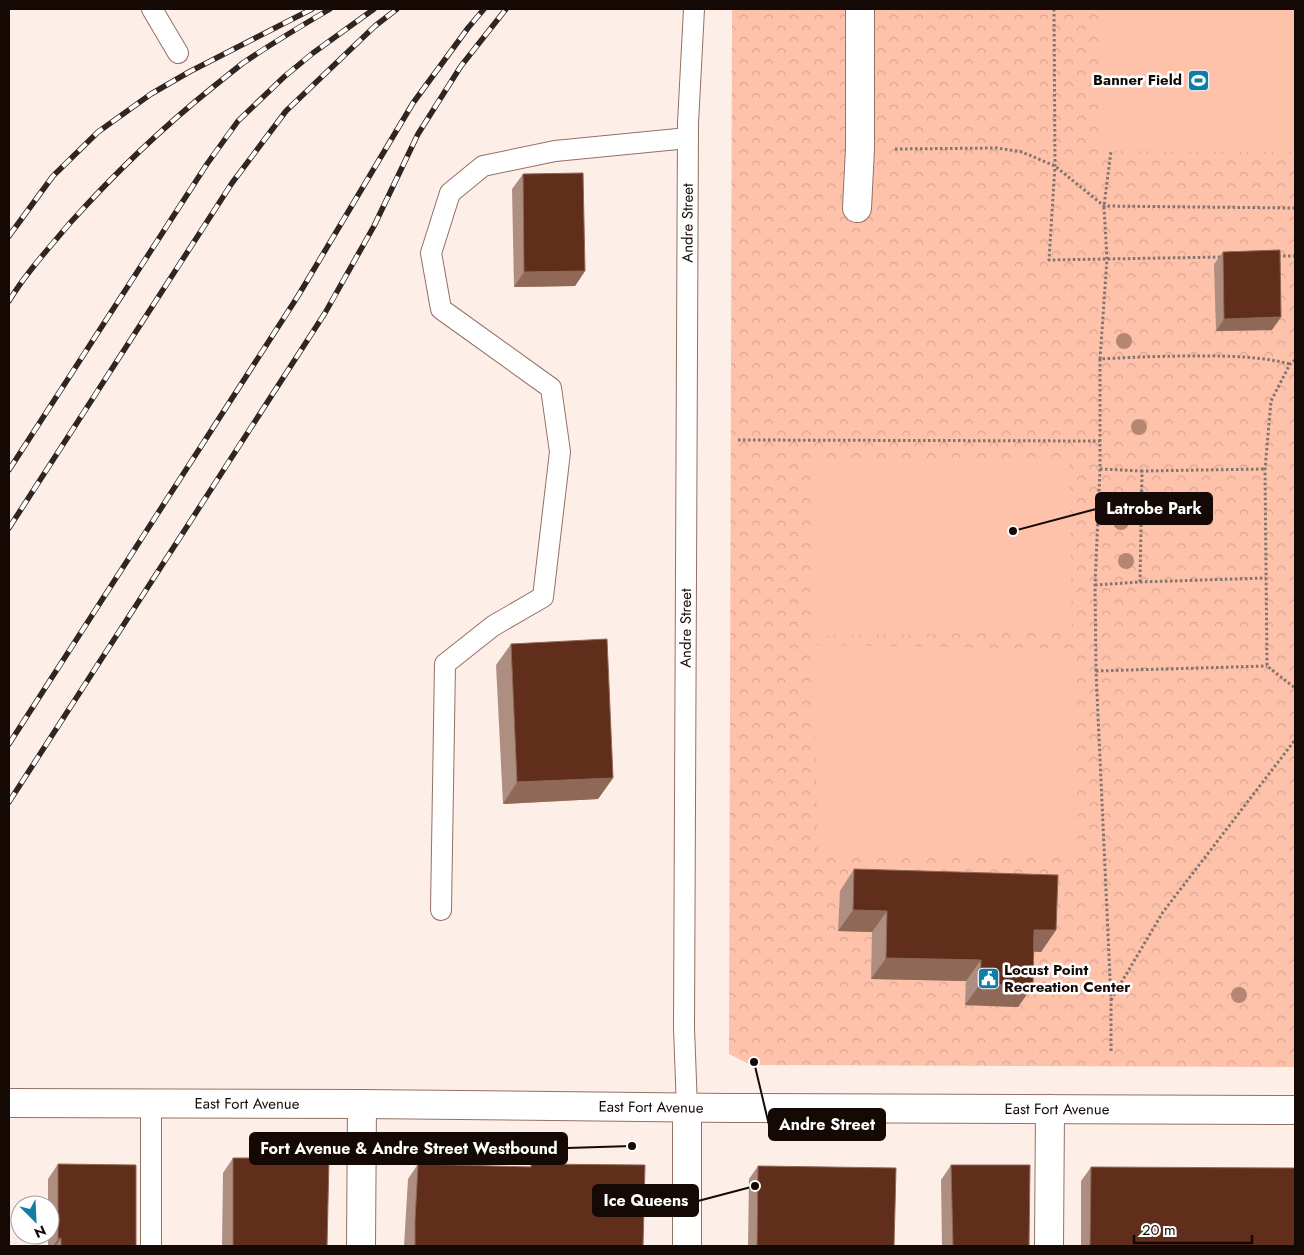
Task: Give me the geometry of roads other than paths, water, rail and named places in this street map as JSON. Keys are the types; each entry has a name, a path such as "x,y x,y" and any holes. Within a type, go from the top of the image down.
{"street":[{"path":"858,208 860,9"},
{"name":"East Fort Avenue","path":"9,1103 1295,1110"},
{"path":"361,1246 362,1104"},
{"name":"Andre Street","path":"687,1108 687,1246"},
{"path":"1049,1246 1050,1109"}],"lane":[{"path":"152,9 178,53"},
{"name":"Andre Street","path":"687,1108 684,1028 688,113 694,9"},
{"path":"440,910 446,664 493,626 543,597 560,452 551,388 441,309 431,253 436,236 450,193 484,166 555,151 688,138"},
{"path":"151,1103 151,1246"}],"railway":[{"path":"9,236 53,176 98,132 151,94 189,72 312,9"},
{"path":"9,301 30,271 70,223 121,169 157,135 243,63 330,9"},
{"path":"9,470 207,164 238,121 285,76 313,53 374,9"},
{"path":"9,528 232,183 286,111 375,26 397,9"},
{"path":"9,744 298,296 413,103 484,9"},
{"path":"9,802 325,313 374,226 418,134 461,66 506,9"}],"place":[{"name":"Banner Field","path":"1198,80"},
{"name":"Latrobe Park","path":"1013,531"},
{"name":"Locust Point Recreation Center","path":"988,979"},
{"name":"Andre Street","path":"754,1062"},
{"name":"Fort Avenue & Andre Street Westbound","path":"632,1146"},
{"name":"Ice Queens","path":"755,1186"}]}
